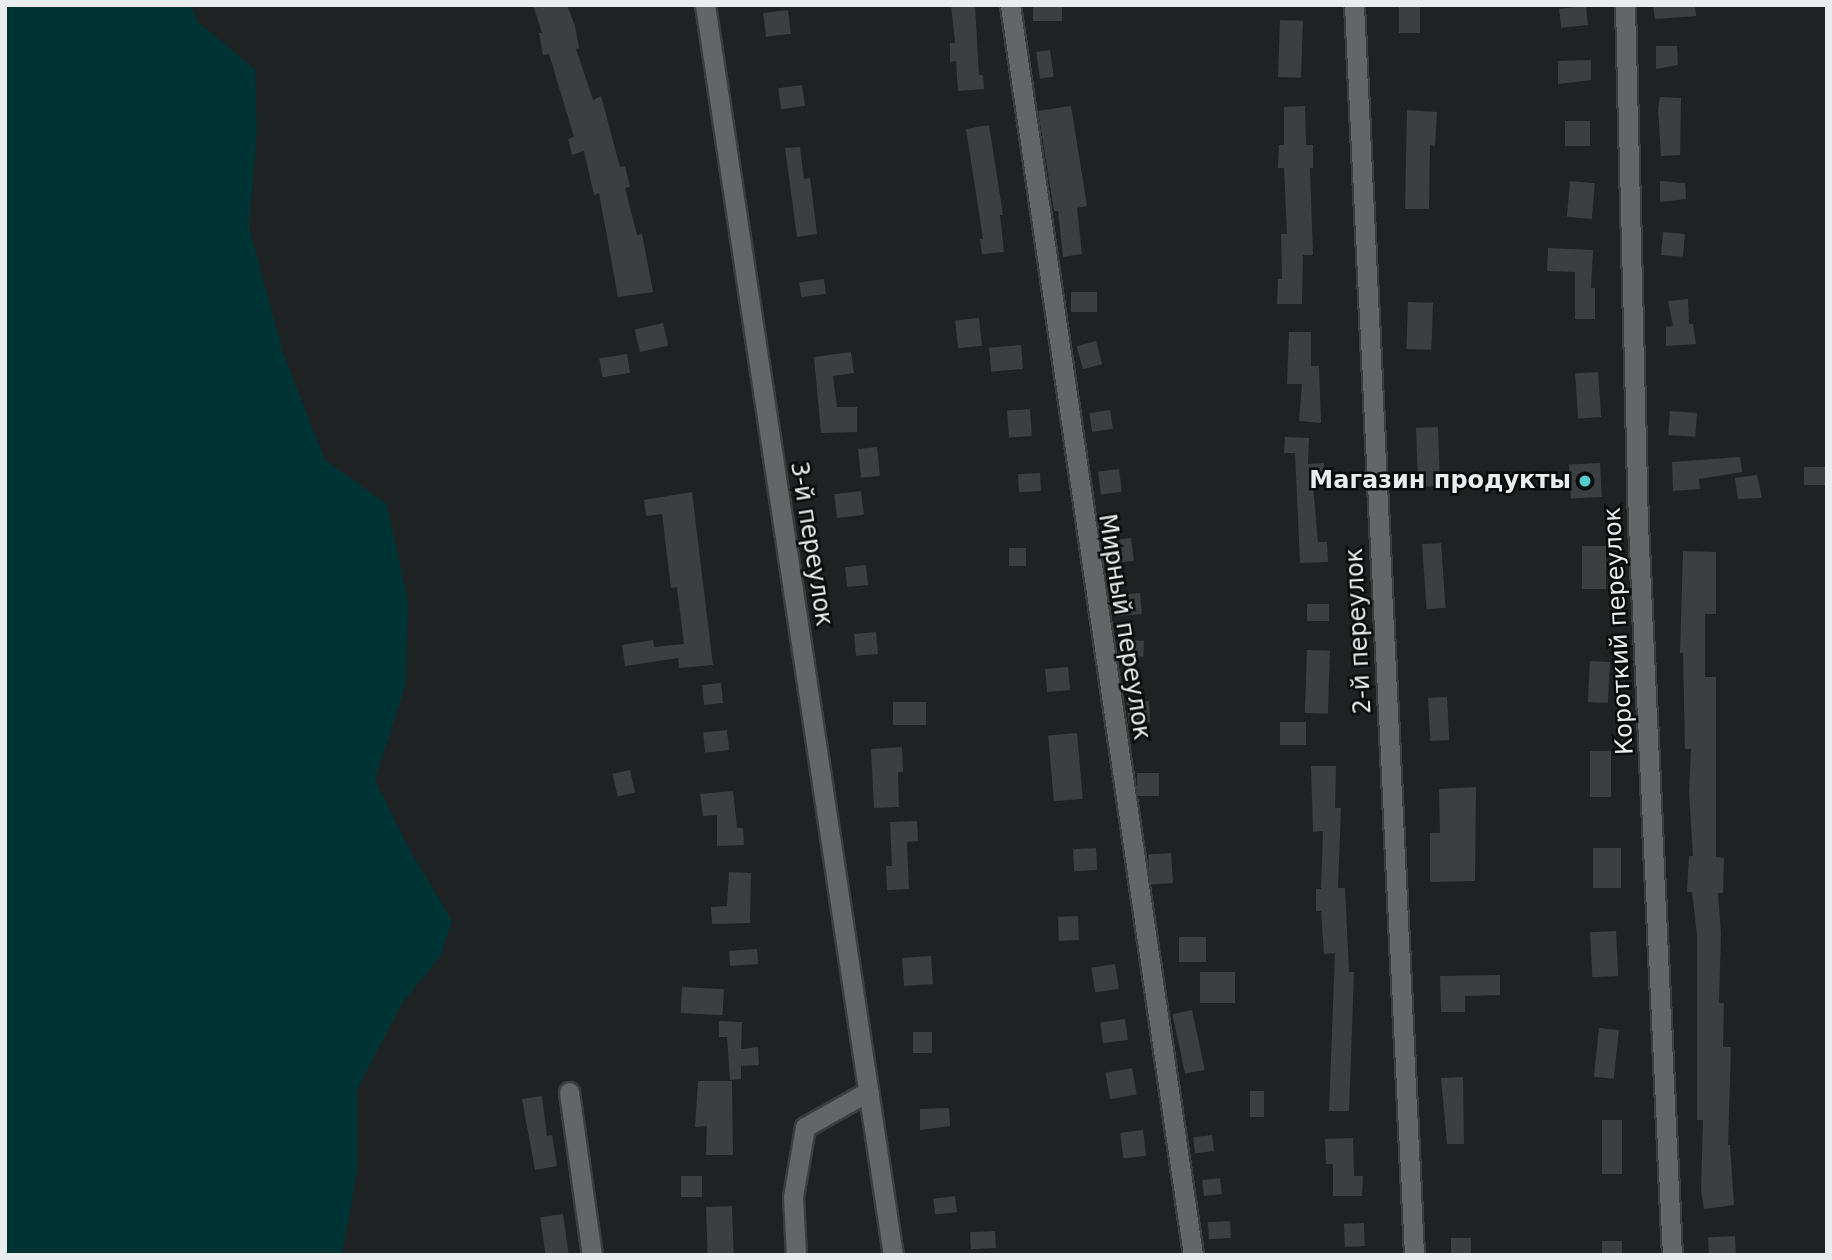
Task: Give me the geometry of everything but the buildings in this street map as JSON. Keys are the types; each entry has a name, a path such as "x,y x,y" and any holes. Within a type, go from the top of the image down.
{"street":[{"name":"3-й переулок","path":"705,5 894,1255"},
{"name":"Мирный переулок","path":"1010,5 1193,1255"},
{"name":"2-й переулок","path":"1354,5 1414,1255"},
{"name":"Короткий переулок","path":"1625,5 1638,524 1672,1255"},
{"path":"796,1255 793,1197 804,1127 869,1091"},
{"path":"569,1093 592,1255"}],"shaded area":[{"path":"5,5 191,5 197,21 255,69 257,129 249,227 283,353 325,460 387,504 408,601 406,684 375,780 408,847 452,921 440,957 403,1002 357,1089 358,1167 342,1255 5,1255"}],"place":[{"name":"Магазин продукты","path":"1585,481"}]}
